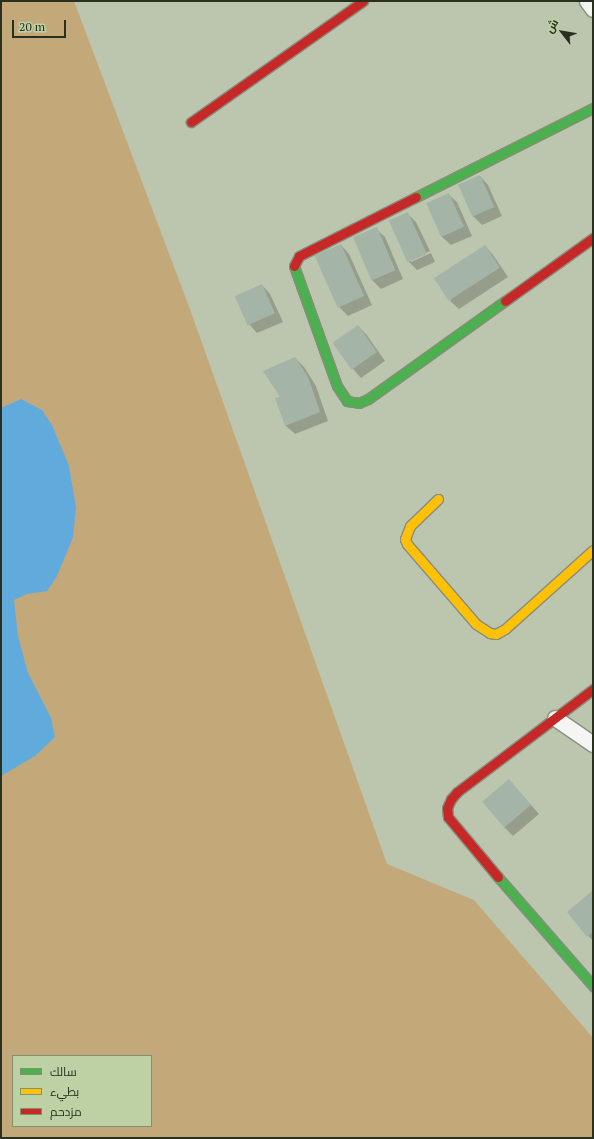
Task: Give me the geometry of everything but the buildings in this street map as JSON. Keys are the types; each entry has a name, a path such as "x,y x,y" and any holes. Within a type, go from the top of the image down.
{"street":[{"path":"191,122 363,1"},
{"path":"587,1 593,9"},
{"path":"593,108 299,256 294,266 337,386 347,401 360,403 368,399 593,238"},
{"path":"438,499 410,526 405,539 407,544 476,624 490,633 496,634 505,629 593,550"},
{"path":"593,689 457,792 451,799 447,808 448,817 453,825 593,986"},
{"path":"555,718 593,744"}],"shaded area":[{"path":"1,1 74,1 191,312 387,864 474,900 593,1038 593,1138 1,1138"}],"water":[{"path":"21,399 42,410 52,425 69,466 76,508 73,537 57,576 47,591 27,594 14,600 18,636 28,673 51,718 55,737 35,756 1,776 1,408"}],"traffic: fast":[{"path":"416,197 593,108"},
{"path":"294,266 337,386 347,401 359,403 368,399 505,301"},
{"path":"498,877 593,986"}],"traffic: slow":[{"path":"438,499 410,526 405,539 407,544 476,624 490,633 496,634 505,629 593,550"}],"traffic: jam":[{"path":"191,122 363,1"},
{"path":"294,266 299,256 416,197"},
{"path":"505,301 593,238"},
{"path":"498,877 448,817 447,808 451,799 457,792 593,689"}]}
